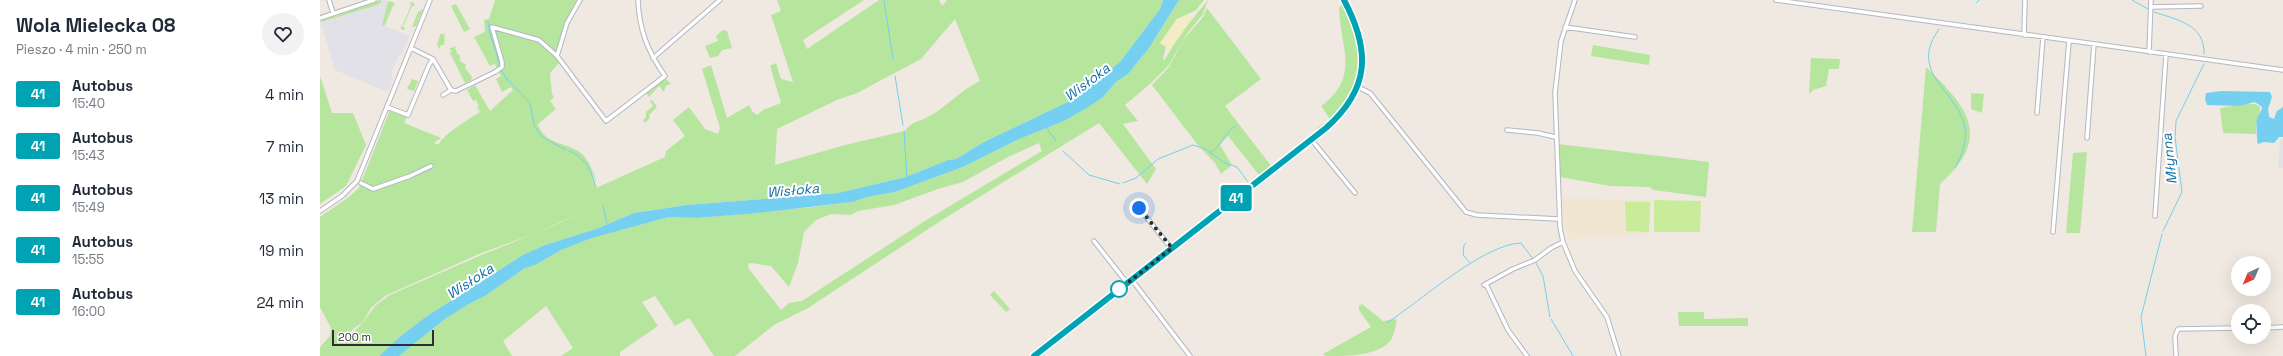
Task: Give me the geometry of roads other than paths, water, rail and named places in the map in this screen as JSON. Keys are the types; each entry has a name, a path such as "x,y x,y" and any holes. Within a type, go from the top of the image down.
{"street":[{"path":"329,0 333,13"},
{"path":"320,18 374,0"},
{"path":"320,211 342,196 356,183 430,0"},
{"path":"557,56 567,23 580,0"},
{"path":"443,94 451,90 458,91 502,67 502,62 492,27 539,40 557,56 606,121 665,76 653,58 642,30 638,0"},
{"path":"653,58 720,0"},
{"path":"1034,356 1311,139 1342,113 1358,87 1363,62 1362,45 1355,22 1344,0"},
{"path":"1575,0 1565,27 1556,67 1554,106 1559,219 1563,242 1582,283 1607,318 1619,356"},
{"path":"1776,0 1794,1 2283,70"},
{"path":"2024,34 2025,0"},
{"path":"2150,52 2151,0"},
{"path":"2151,7 2201,6"},
{"path":"1565,27 1635,37"},
{"path":"2037,113 2043,37"},
{"path":"2053,232 2069,41"},
{"path":"2087,138 2094,44"},
{"path":"411,48 433,59 451,90"},
{"path":"2155,216 2166,54"},
{"path":"387,107 408,115 429,65 433,59"},
{"path":"1358,87 1370,93 1466,212 1477,215 1559,219"},
{"path":"1507,130 1538,133 1555,137"},
{"path":"1311,139 1355,193"},
{"path":"361,183 373,189 410,176 431,166"},
{"path":"1139,208 1172,248"},
{"path":"1094,240 1127,283"},
{"path":"1527,356 1508,330 1485,284 1535,260 1551,248 1563,242"},
{"path":"1132,280 1190,356"},
{"path":"2176,356 2175,336 2178,329 2231,328"},
{"path":"2271,328 2283,328"}],"water":[{"path":"1163,0 1179,0 1149,48 1128,74 1116,82 1102,98 1064,121 1017,140 963,167 895,192 867,197 853,202 697,218 669,217 592,238 561,250 535,265 525,268 485,296 445,319 399,356 379,356 402,335 427,316 523,255 545,245 596,229 634,213 687,205 838,193 906,177 948,160 956,159 984,142 1074,99 1120,62 1160,9"},
{"path":"2221,91 2270,92 2272,97 2268,109 2269,117 2274,119 2277,111 2283,107 2283,137 2279,137 2274,143 2264,142 2258,144 2257,121 2262,107 2255,102 2239,106 2207,105 2205,99 2206,93"}],"waterway":[{"path":"884,0 893,59"},
{"path":"1976,3 1979,0"},
{"name":"Młynna","path":"2132,0 2148,9"},
{"name":"Młynna","path":"2154,12 2180,21 2195,30 2200,36 2204,54"},
{"path":"488,22 495,50"},
{"path":"1939,29 1929,49 1930,66 1937,80 1957,108 1964,125 1965,144 1955,168"},
{"path":"496,52 500,67"},
{"name":"Młynna","path":"2163,231 2182,192 2175,137 2176,121 2204,64"},
{"path":"501,70 506,78 530,103 534,125 542,137 566,150"},
{"path":"895,76 903,125"},
{"path":"1211,152 1217,147 1229,131 1236,126"},
{"path":"1047,128 1056,141"},
{"path":"904,131 907,178"},
{"path":"1123,183 1136,178 1158,159 1193,145 1205,149 1225,163 1237,167 1248,182"},
{"path":"569,151 584,161 590,170 596,187"},
{"path":"1063,151 1089,175 1120,184"},
{"path":"603,205 607,224"},
{"name":"Młynna","path":"2146,356 2141,317 2162,234"},
{"path":"1466,243 1464,245 1463,255 1470,263"},
{"path":"1387,323 1452,275 1489,253 1506,246 1521,243 1533,259"},
{"path":"1536,263 1543,276 1550,317"},
{"path":"1551,319 1573,356"}],"water label":[{"name":"Wisłoka","path":"1087,82"},
{"name":"Wisłoka","path":"793,190"},
{"name":"Wisłoka","path":"470,281"}]}
